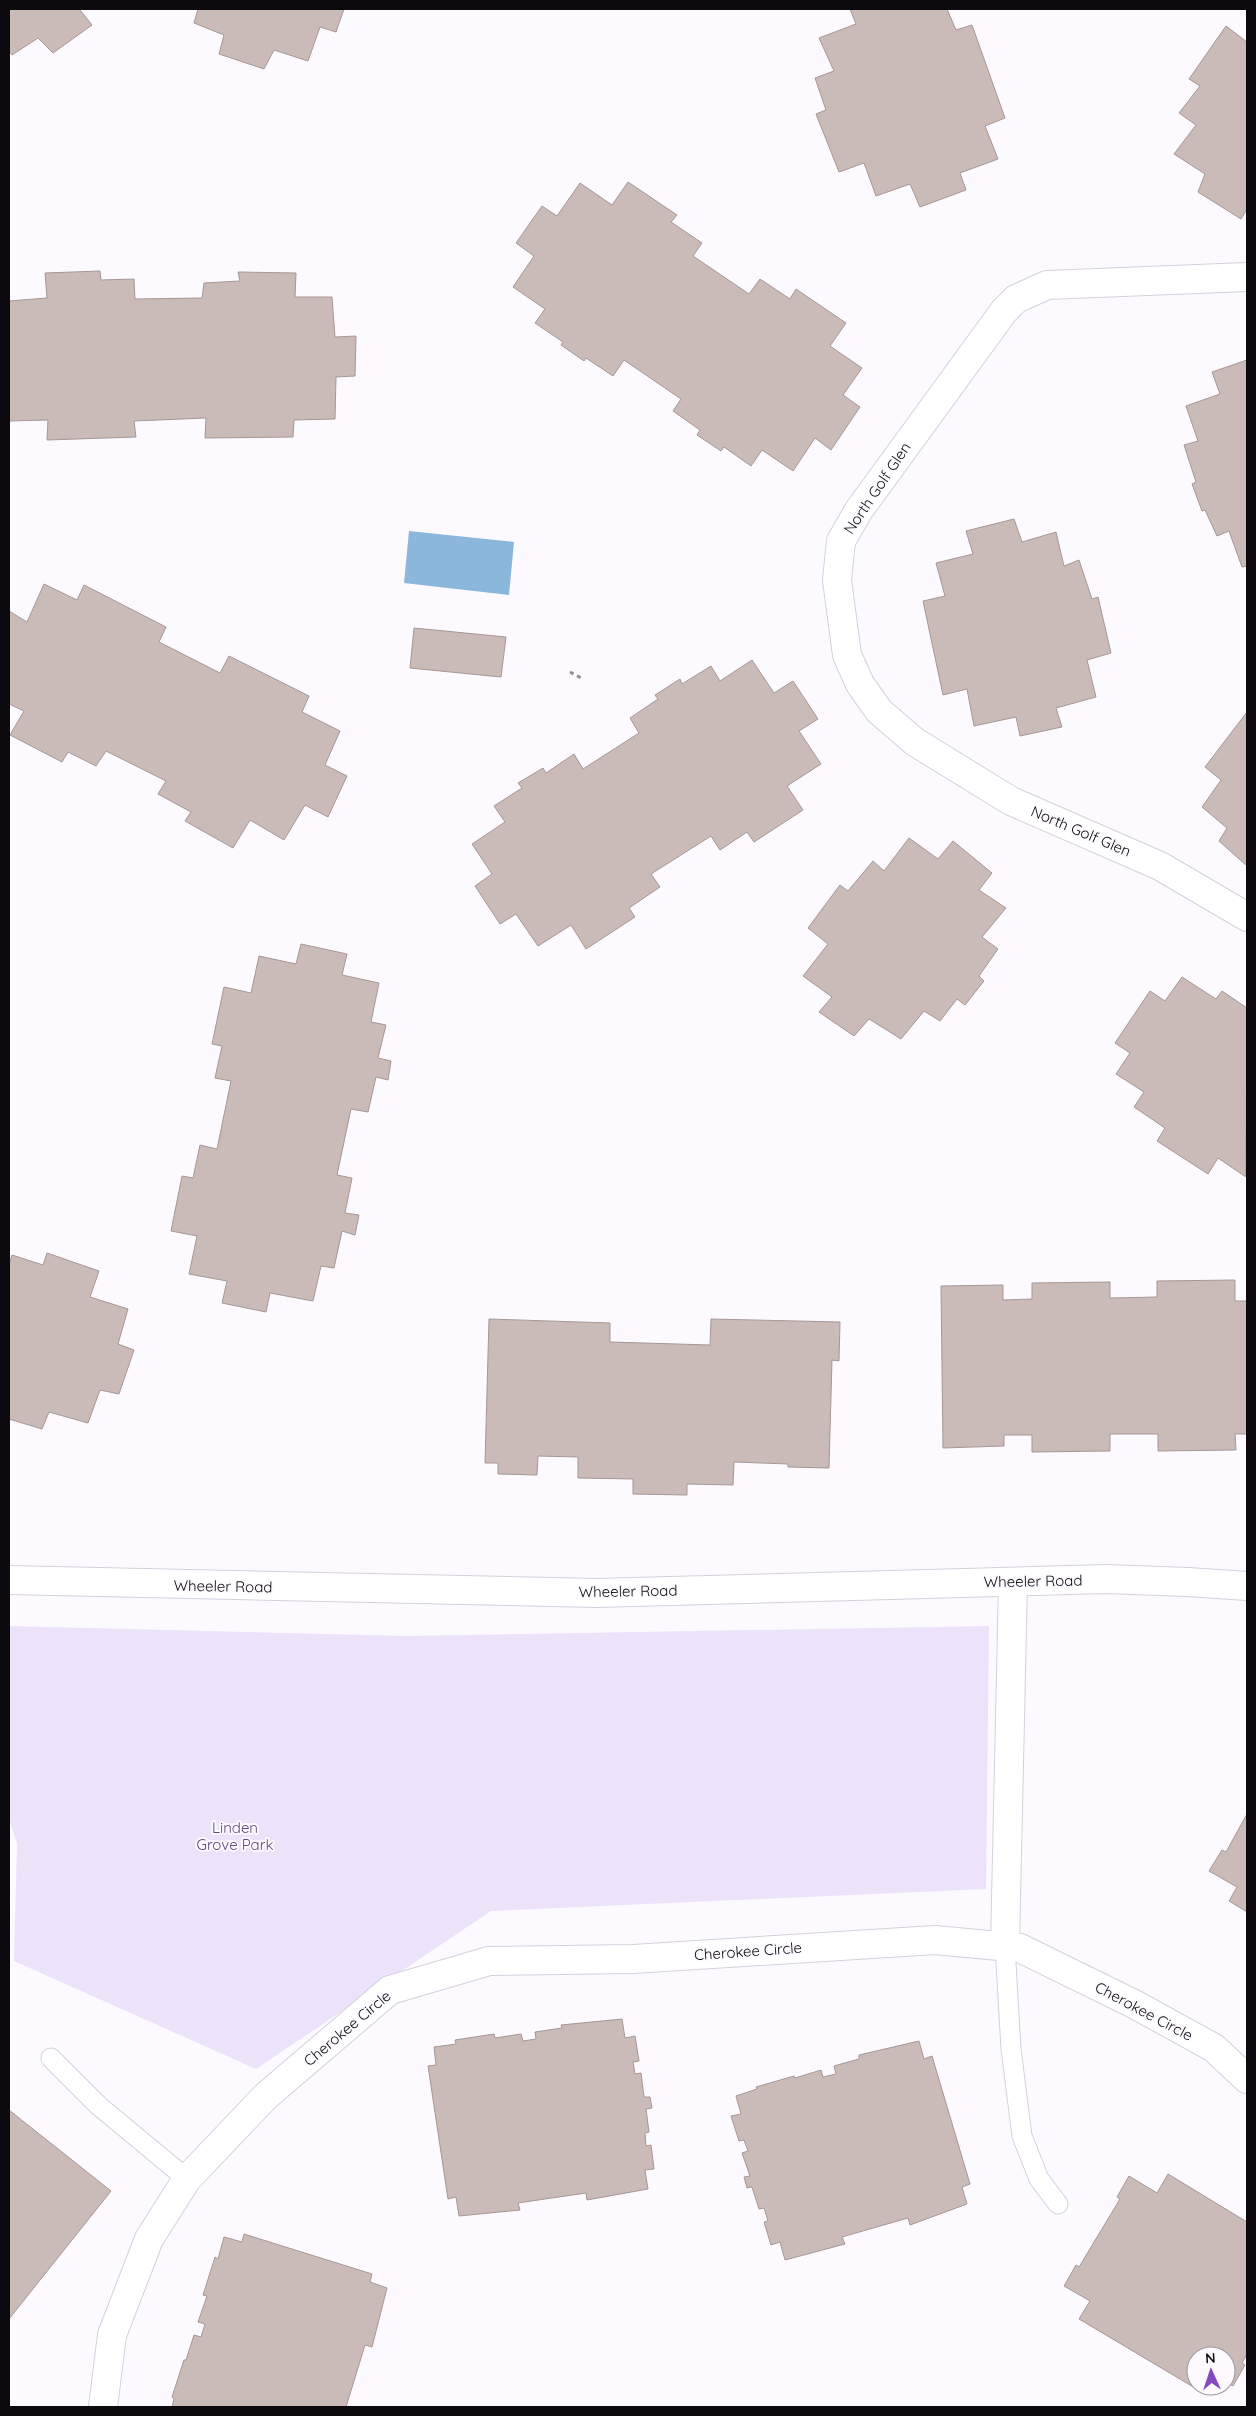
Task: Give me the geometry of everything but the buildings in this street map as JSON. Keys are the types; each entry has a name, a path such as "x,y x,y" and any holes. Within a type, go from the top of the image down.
{"street":[{"name":"North Golf Glen","path":"1247,277 1047,285 1016,299 1004,311 859,510 842,541 837,580 848,655 860,684 879,711 914,742 1011,800 1123,848 1180,877 1247,918"},
{"name":"Wheeler Road","path":"9,1580 596,1593 1106,1579 1247,1586"},
{"path":"1005,1946 1013,1582"},
{"name":"Cherokee Circle","path":"103,2407 112,2335 149,2239 187,2179 266,2096 390,1990 489,1961 633,1959 935,1940 1020,1948 1134,2004 1214,2048 1247,2079"}],"lane":[{"path":"1005,1946 1012,2049 1022,2136 1039,2179 1058,2204"},
{"path":"52,2058 100,2106 187,2179"}],"path":[{"path":"570,672 583,679"}],"green space":[{"name":"Linden Grove Park","path":"9,1626 408,1636 989,1626 986,1889 491,1911 256,2069 14,1961 17,1843 9,1819"}],"water":[{"path":"409,531 514,542 509,595 404,583"}]}
